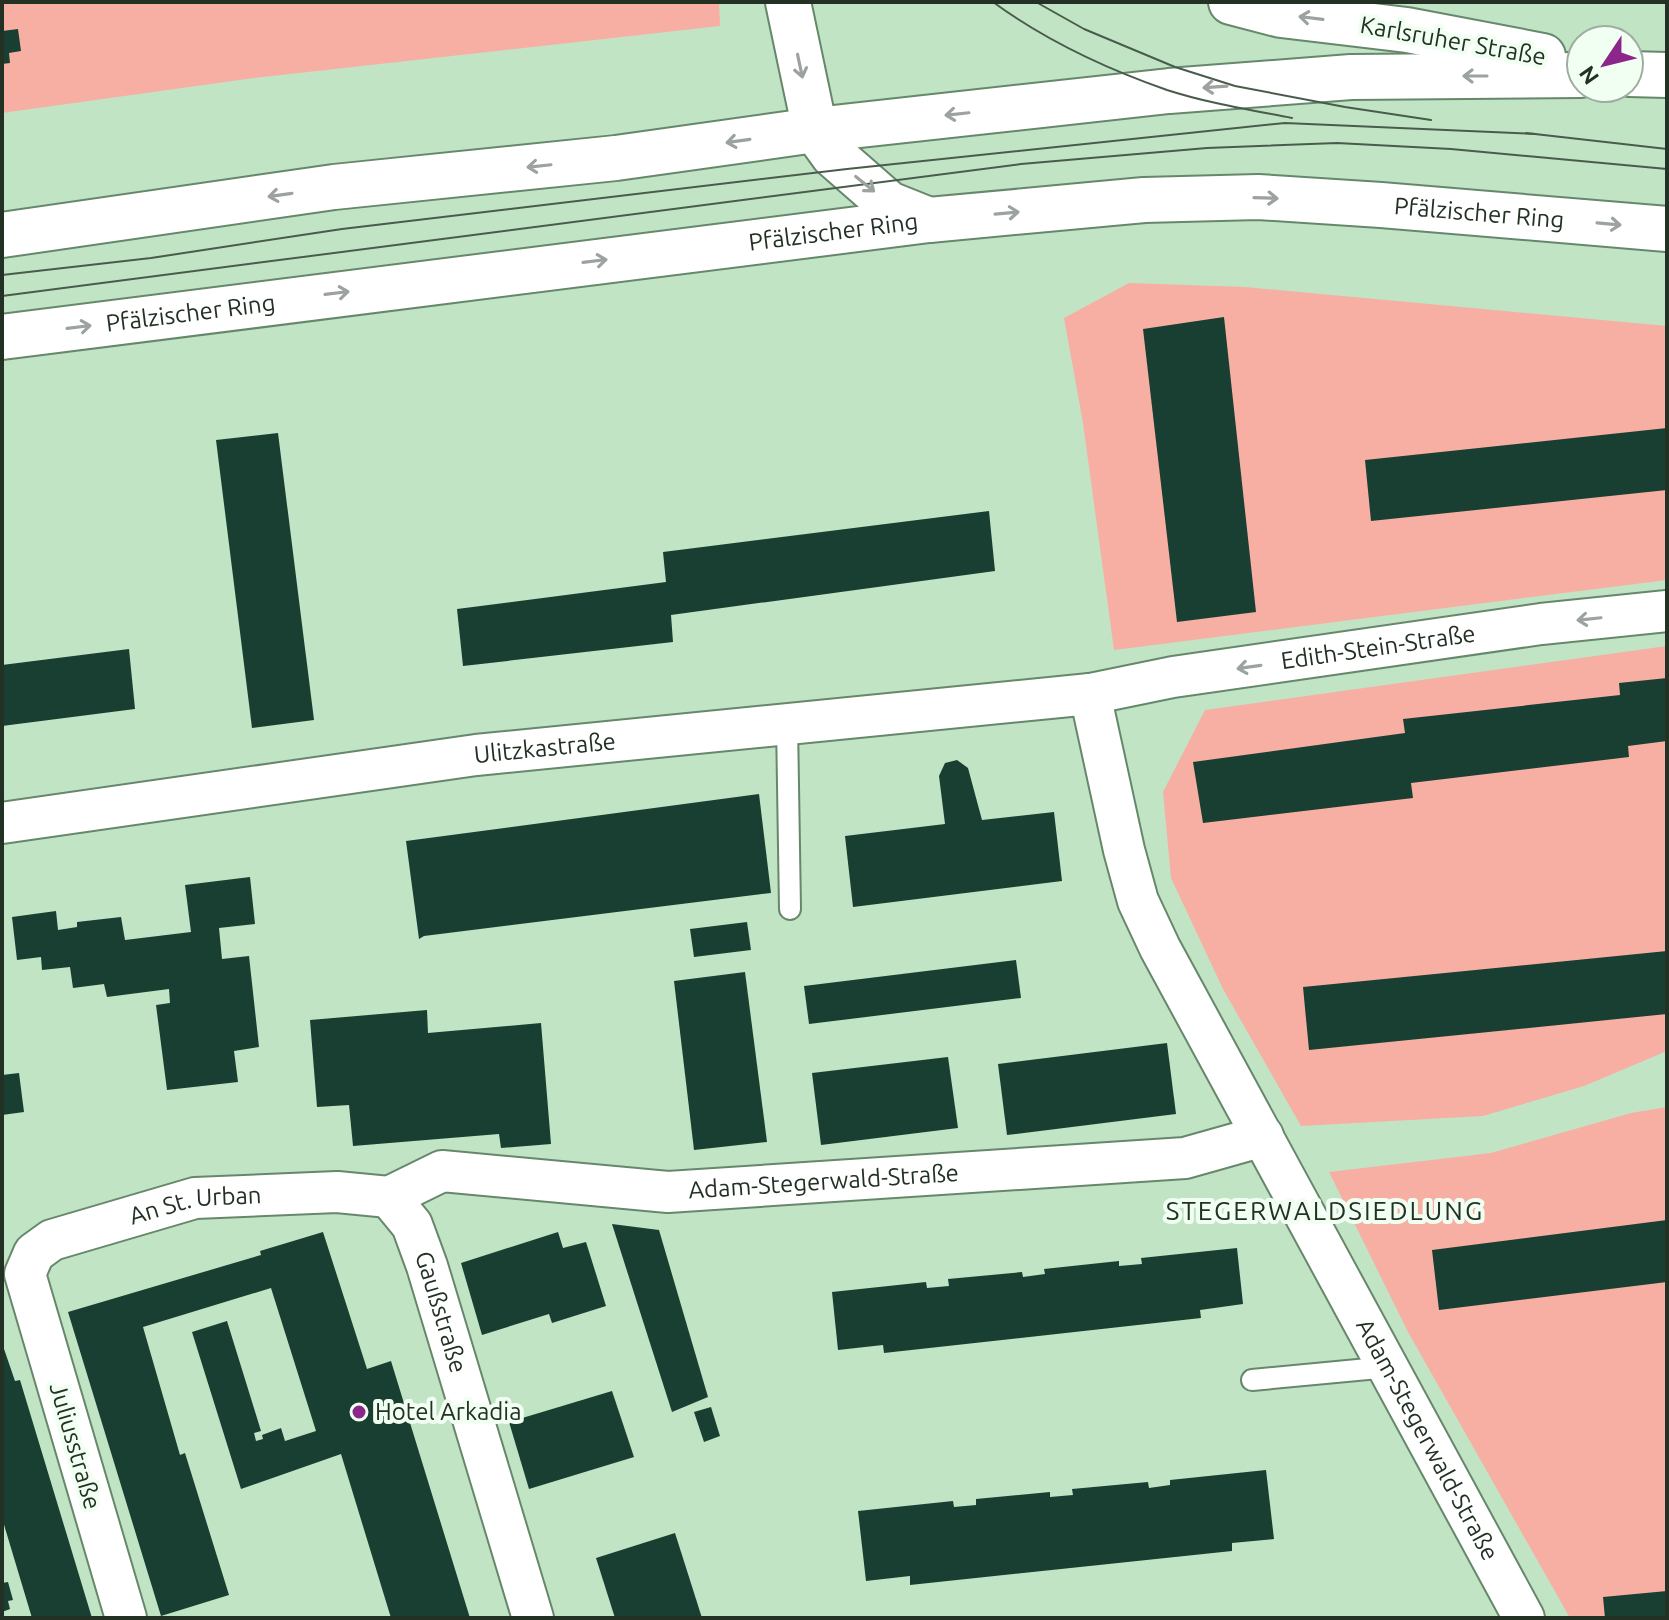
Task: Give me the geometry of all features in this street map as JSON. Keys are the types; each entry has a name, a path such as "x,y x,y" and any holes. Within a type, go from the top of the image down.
{"main road":[{"path":"788,2 815,130 833,155 889,204 929,220"},
{"name":"Karlsruher Straße","path":"1231,2 1281,15 1407,30 1565,60"},
{"path":"2,235 334,187 616,158 815,130 1169,91 1336,78 1565,75"},
{"name":"Pfälzischer Ring","path":"2,337 929,220 1144,200 1258,197 1667,229"}],"street":[{"name":"Edith-Stein-Straße","path":"1090,694 1173,677 1541,624 1667,611"},
{"name":"Ulitzkastraße","path":"2,823 476,755 1090,694"},
{"name":"Adam-Stegerwald-Straße","path":"1090,694 1138,901 1160,948 1524,1618"},
{"name":"Adam-Stegerwald-Straße","path":"389,1197 442,1171 668,1192 1185,1158 1263,1136"},
{"name":"An St. Urban","path":"25,1274 34,1253 52,1240 195,1198 337,1192 389,1197"},
{"name":"Gaußstraße","path":"389,1197 412,1225 427,1266 533,1618"},
{"name":"Juliusstraße","path":"25,1274 126,1618"}],"lane":[{"path":"787,723 790,909"},
{"path":"1252,1380 1389,1367"}],"shaded area":[{"path":"2,2 719,2 720,26 254,78 2,113"},
{"path":"1129,283 1245,287 1667,326 1667,580 1114,650 1083,423 1064,318"},
{"path":"1667,646 1667,1051 1584,1086 1483,1116 1301,1126 1223,989 1171,878 1163,792 1205,710"},
{"path":"1667,1107 1667,1618 1570,1618 1408,1332 1329,1172 1491,1153 1631,1113"}],"building":[{"path":"18,29 21,51 9,53 10,63 2,64 2,31"},
{"path":"1224,317 1256,612 1177,622 1143,329"},
{"path":"1667,428 1667,490 1371,521 1365,460"},
{"path":"278,433 314,720 252,728 216,440"},
{"path":"989,511 995,571 671,615 673,642 463,666 457,609 666,582 663,552"},
{"path":"129,649 135,709 2,726 2,665"},
{"path":"1667,678 1667,741 1628,746 1629,757 1411,783 1413,798 1203,823 1193,762 1405,733 1403,719 1620,695 1619,683"},
{"path":"957,760 968,768 982,820 1054,812 1062,881 853,907 845,836 945,824 939,776 945,763"},
{"path":"759,794 771,893 419,939 406,841"},
{"path":"250,877 255,924 219,928 222,959 249,956 259,1047 234,1051 238,1082 167,1090 156,1005 170,1003 169,989 107,997 104,984 73,988 70,967 42,970 41,957 17,960 12,917 56,911 58,930 77,927 77,922 121,917 125,940 191,932 185,885"},
{"path":"747,922 751,950 694,957 690,929"},
{"path":"1667,951 1667,1014 1309,1050 1303,987"},
{"path":"1016,960 1021,998 809,1024 804,986"},
{"path":"745,972 767,1142 694,1150 674,981"},
{"path":"427,1010 428,1033 541,1023 551,1144 501,1148 499,1134 353,1146 349,1105 317,1107 310,1020"},
{"path":"1167,1043 1176,1114 1007,1135 998,1064"},
{"path":"948,1057 958,1128 821,1145 812,1073"},
{"path":"19,1073 24,1112 2,1115 2,1075"},
{"path":"1667,1220 1667,1282 1439,1310 1432,1250"},
{"path":"612,1224 659,1230 708,1397 672,1412"},
{"path":"323,1232 367,1369 391,1361 470,1618 391,1618 341,1454 241,1489 192,1332 227,1321 261,1431 254,1433 256,1441 263,1439 262,1435 281,1428 285,1441 316,1431 271,1288 143,1327 180,1455 185,1453 229,1595 161,1616 68,1312 261,1255 260,1251"},
{"path":"558,1232 563,1248 586,1242 606,1306 552,1323 549,1314 482,1335 461,1263"},
{"path":"1237,1248 1243,1304 1200,1310 1201,1318 884,1353 883,1345 838,1350 832,1292 926,1282 927,1288 949,1286 948,1279 1022,1272 1023,1277 1045,1274 1044,1269 1119,1261 1119,1266 1142,1264 1141,1258"},
{"path":"2,1343 15,1381 20,1380 92,1618 32,1618 2,1518"},
{"path":"612,1391 634,1457 529,1489 509,1422"},
{"path":"711,1407 720,1436 704,1442 694,1412"},
{"path":"1266,1470 1274,1539 1232,1543 1232,1551 910,1585 910,1576 866,1581 858,1511 953,1501 954,1507 976,1505 976,1499 1050,1492 1050,1497 1073,1495 1072,1489 1148,1482 1149,1488 1170,1485 1170,1480"},
{"path":"675,1533 702,1618 615,1618 596,1558"},
{"path":"8,1582 13,1600 8,1601 10,1609 2,1612 2,1583"},
{"path":"1667,1591 1667,1618 1605,1618 1603,1597"}],"tram line":[{"path":"993,2 1055,41 1144,82 1198,99 1292,118"},
{"path":"1036,2 1084,29 1175,67 1235,86 1431,120"},
{"path":"2,275 151,258 342,229 847,169 1285,123 1536,134"},
{"path":"1526,133 1667,149"},
{"path":"2,296 1021,164 1207,148 1337,143 1451,149 1667,169"}],"place":[{"name":"Hotel Arkadia","path":"359,1412"}],"district":[{"name":"STEGERWALDSIEDLUNG","path":"1325,1211"}]}
